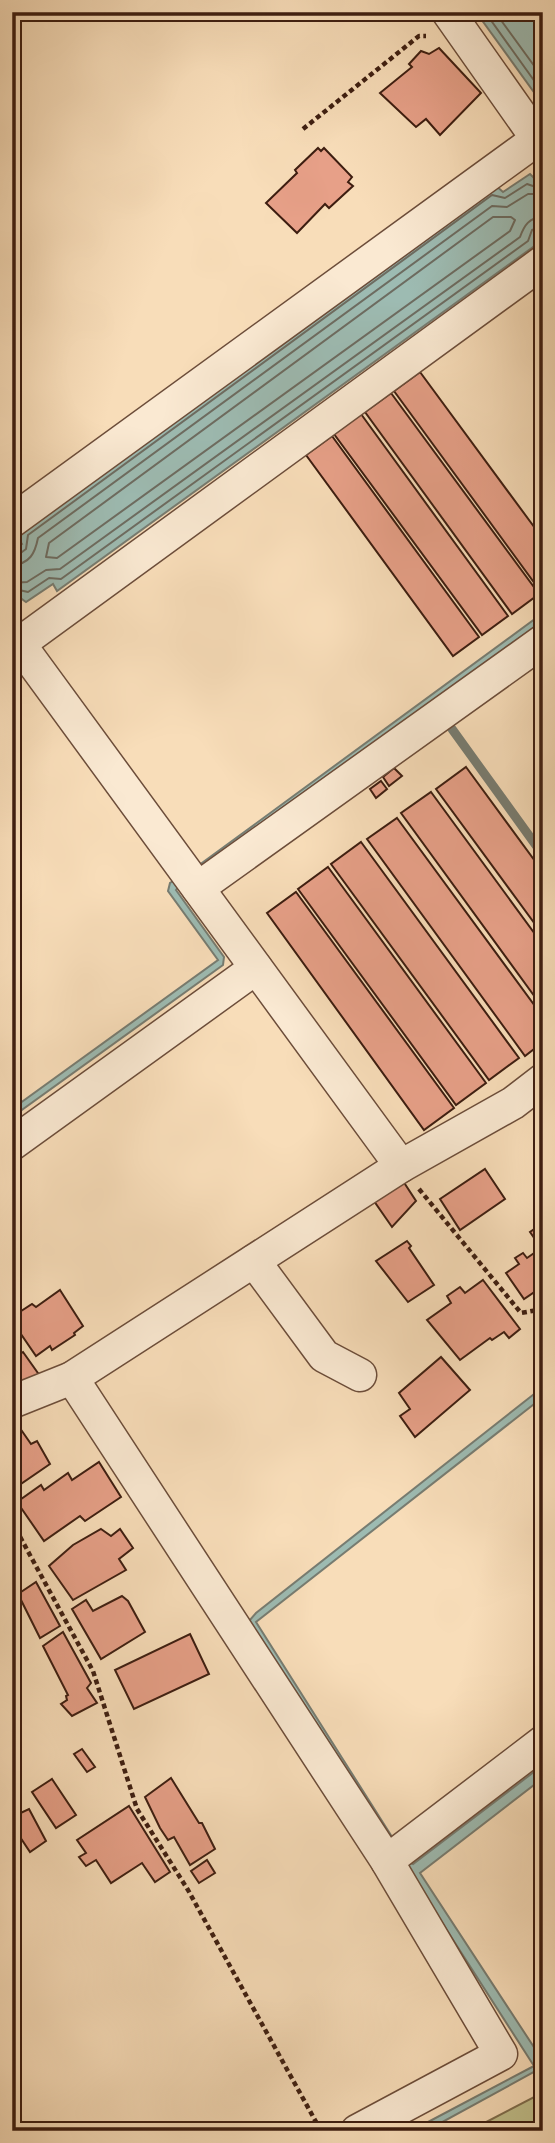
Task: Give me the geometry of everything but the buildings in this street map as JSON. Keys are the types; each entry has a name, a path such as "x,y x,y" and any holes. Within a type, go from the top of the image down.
{"street":[{"path":"12,520 541,140 457,25"},
{"path":"401,1166 15,642 543,262"},
{"path":"198,888 543,641"},
{"path":"12,1144 256,968"},
{"path":"12,1402 72,1378 401,1166 513,1103 543,1080"},
{"path":"254,1261 324,1356 360,1375"},
{"path":"72,1378 387,1861 501,2054 357,2131"},
{"path":"387,1861 543,1742"}],"path":[{"path":"303,129 419,36 457,25"},
{"path":"401,1166 521,1313 543,1309"},
{"path":"12,1522 93,1671 137,1809 188,1890 321,2131"}],"shaded area":[{"path":"538,2095 543,2101 543,2131 469,2131"}],"water":[{"path":"476,12 543,12 543,101 541,102"},
{"path":"530,174 536,180 543,175 543,231 536,236 540,242 57,591 53,584 26,602 19,597 12,602 12,551 22,544 16,535 494,184 503,192"},
{"path":"543,613 543,621 205,867 202,863"},
{"path":"175,880 179,886 176,890 224,957 223,965 12,1117 12,1109 218,960 168,891 170,883"},
{"path":"543,1387 543,1397 256,1622 394,1840 390,1843 249,1621"},
{"path":"543,1765 543,1778 420,1873 543,2061 543,2067 426,2131 411,2131 534,2066 405,1865 409,1862 413,1864"}],"waterway":[{"path":"452,729 543,855"}]}
